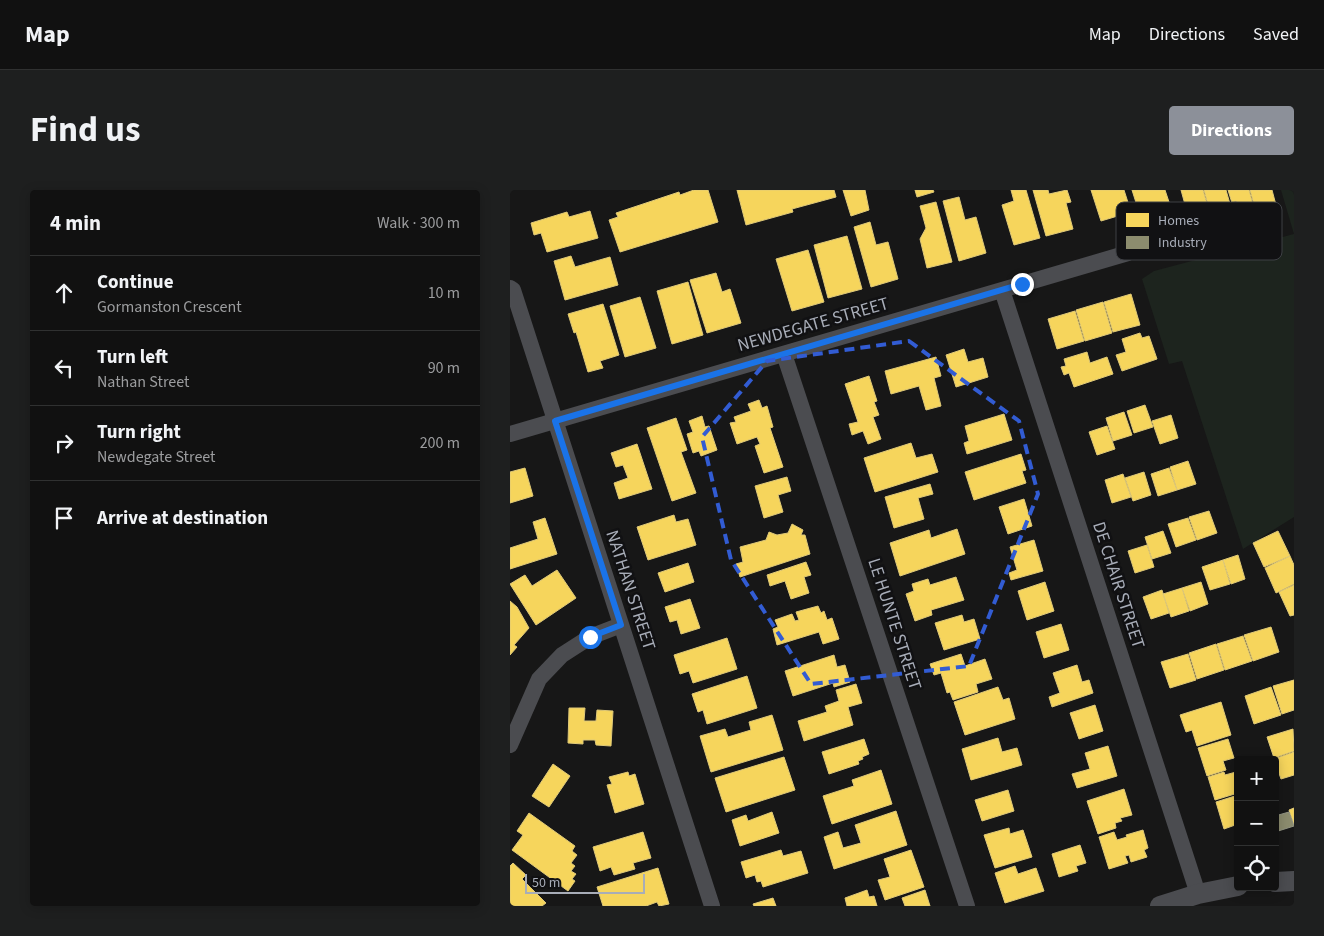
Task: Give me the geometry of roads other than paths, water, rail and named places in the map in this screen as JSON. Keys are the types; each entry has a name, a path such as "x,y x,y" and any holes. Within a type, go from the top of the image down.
{"street":[{"name":"NEWDEGATE STREET","path":"510,434 1116,257"},
{"name":"NATHAN STREET","path":"510,288 712,906"},
{"name":"DE CHAIR STREET","path":"1002,290 1198,894"},
{"name":"LE HUNTE STREET","path":"784,354 967,906"},
{"path":"510,745 540,679 556,661 590,637 621,625"},
{"path":"1279,882 1294,881"},
{"path":"1160,906 1198,894 1234,887"}]}
